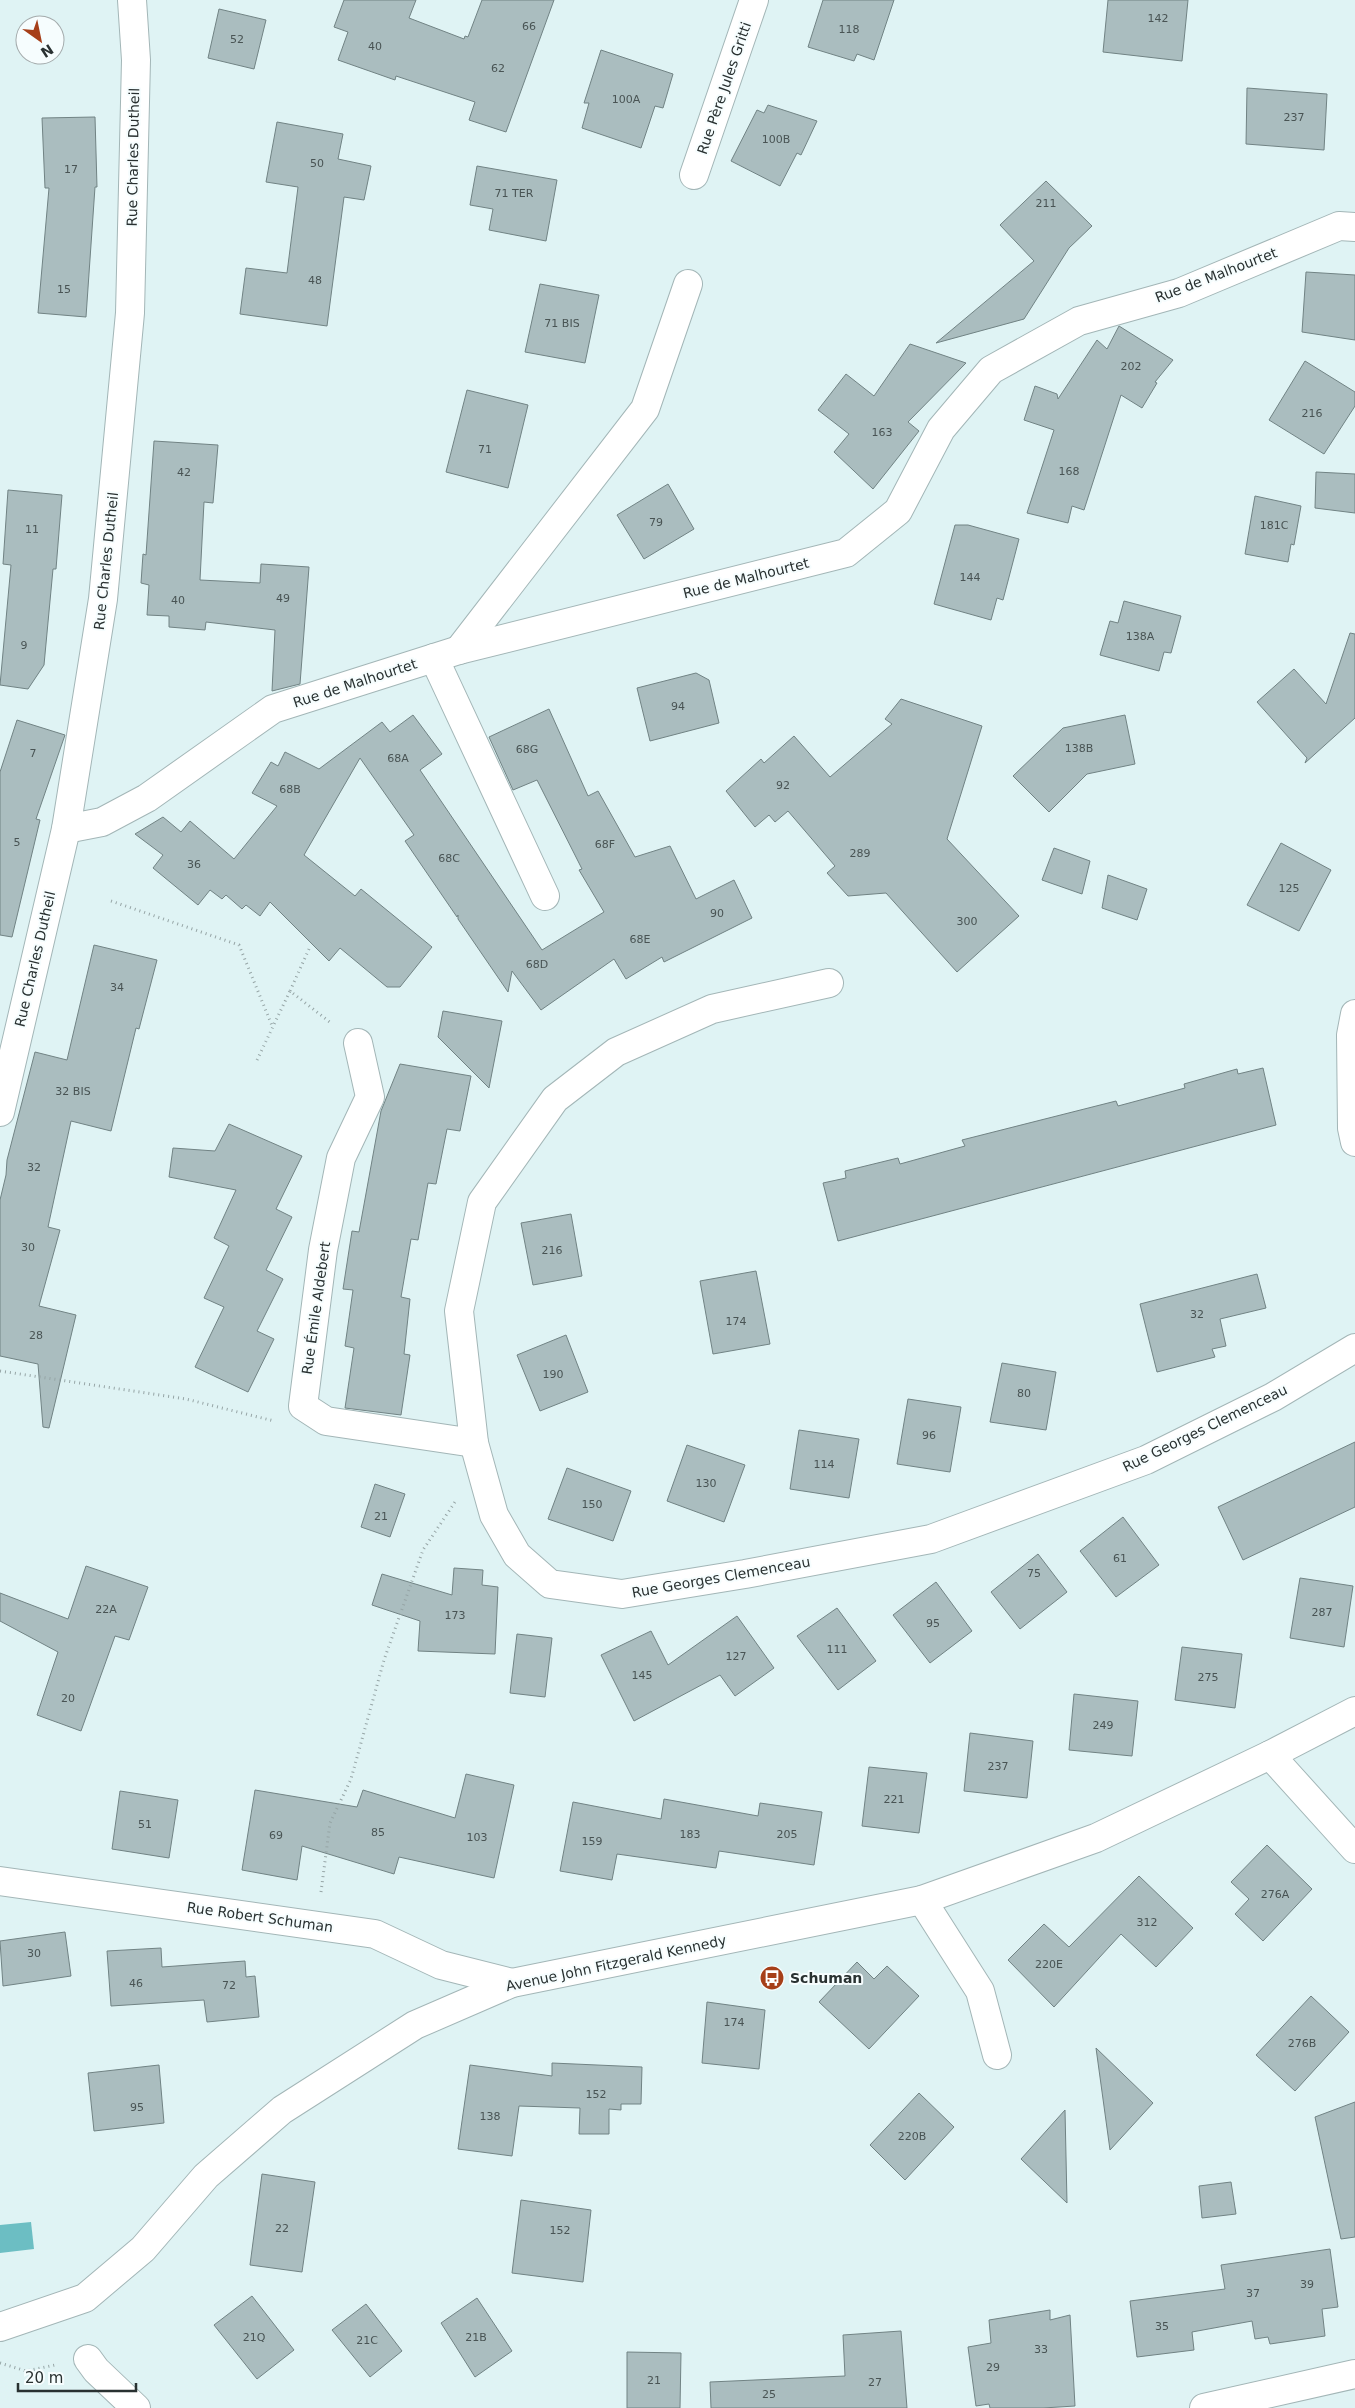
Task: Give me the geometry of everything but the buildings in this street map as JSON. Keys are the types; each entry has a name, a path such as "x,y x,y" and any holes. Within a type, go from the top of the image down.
{"street":[{"name":"Rue Charles Dutheil","path":"0,1112 66,829 103,599 130,314 136,60 132,0"},
{"name":"Rue Père Jules Gritti","path":"694,175 754,0"},
{"name":"Rue de Malhourtet","path":"66,829 102,822 147,798 273,709 460,650 846,553 898,511 941,429 991,370 1078,321 1179,293 1339,226 1355,227"},
{"path":"460,650 645,409 688,284"},
{"path":"434,658 545,896"},
{"name":"Rue Georges Clemenceau","path":"829,983 712,1009 616,1052 554,1099 482,1202 459,1311 476,1451 494,1515 517,1555 550,1584 622,1594 745,1574 931,1539 1146,1460 1273,1397 1355,1348"},
{"path":"1355,1014 1351,1035 1352,1128 1355,1142"},
{"name":"Rue Émile Aldebert","path":"303,1406 323,1250 341,1158 370,1097 358,1042"},
{"path":"303,1406 326,1421 476,1451"},
{"name":"Avenue John Fitzgerald Kennedy","path":"0,2327 85,2298 144,2249 206,2176 282,2110 415,2025 512,1983 922,1900 1096,1838 1270,1755 1355,1711"},
{"path":"1270,1755 1355,1849"},
{"name":"Rue Robert Schuman","path":"0,1881 375,1934 440,1965 512,1983"},
{"path":"922,1900 980,1991 997,2055"},
{"path":"88,2359 96,2370 136,2408"},
{"path":"1204,2408 1355,2374"}],"path":[{"path":"111,901 239,945 273,1028"},
{"path":"257,1060 309,949"},
{"path":"290,991 358,1042"},
{"path":"0,1371 186,1399 273,1422 303,1406"},
{"path":"317,1925 330,1823 351,1779 384,1660 423,1550 476,1451"},
{"path":"0,2363 26,2371 88,2359"}],"water":[{"path":"31,2222 34,2249 0,2253 0,2225"}],"place":[{"name":"Schuman","path":"772,1978"}]}
